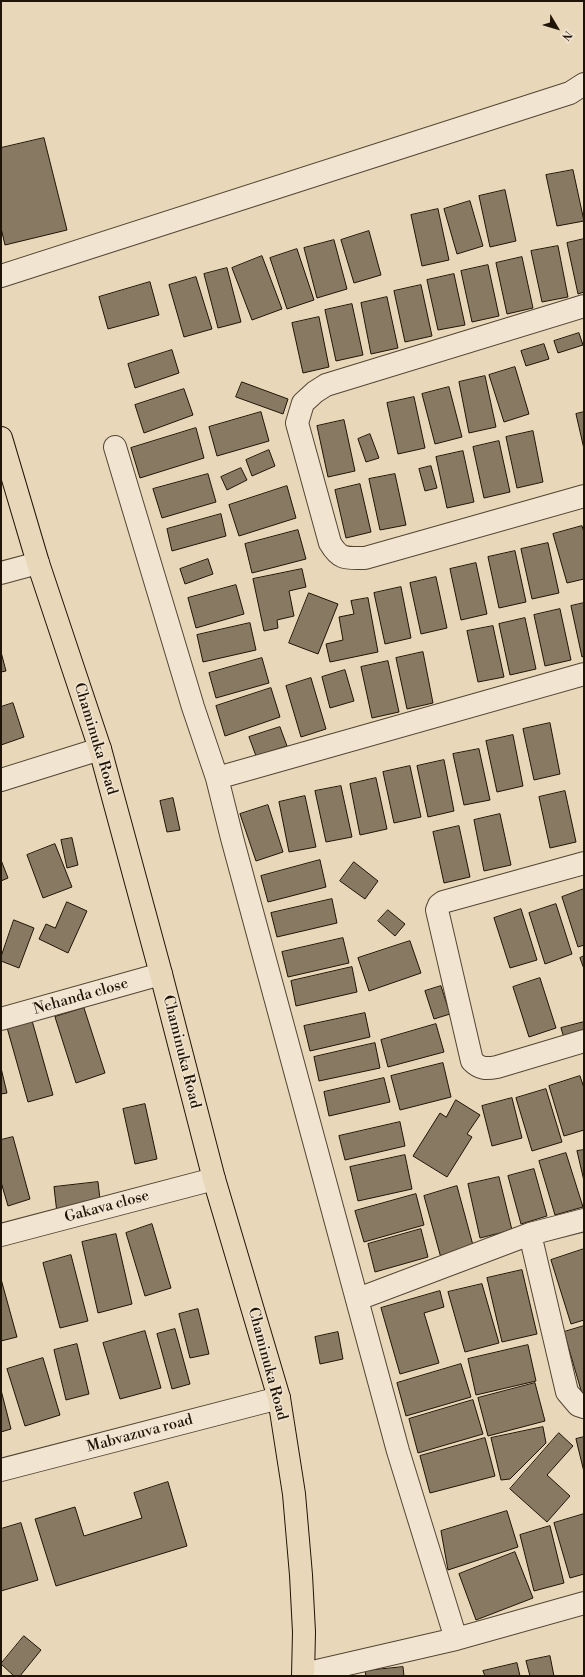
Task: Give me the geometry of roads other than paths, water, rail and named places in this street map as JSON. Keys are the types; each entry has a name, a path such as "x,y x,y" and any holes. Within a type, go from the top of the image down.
{"main road":[{"name":"Chaminuka Road","path":"1,438 38,563 100,749 161,974 214,1179 279,1398 294,1494 301,1575 304,1632 304,1675"}],"street":[{"path":"1,276 570,93 584,84"},
{"path":"584,306 326,385 315,392 303,403 297,423 330,542 336,554 347,558 365,558 584,496"},
{"path":"115,447 193,707 218,778 398,1451 456,1639"},
{"path":"1,573 38,563"},
{"path":"218,778 584,674"},
{"path":"1,780 100,749"},
{"path":"584,863 443,902 439,905 437,910 472,1061 476,1065 484,1069 496,1067 584,1040"},
{"name":"Nehanda close","path":"1,1020 161,974"},
{"name":"Gakava close","path":"1,1235 214,1179"},
{"path":"358,1300 530,1234 584,1220"},
{"path":"530,1234 567,1392 575,1402 584,1407"},
{"name":"Mabvazuva road","path":"1,1470 279,1398"},
{"path":"304,1675 456,1639 584,1602"}]}
